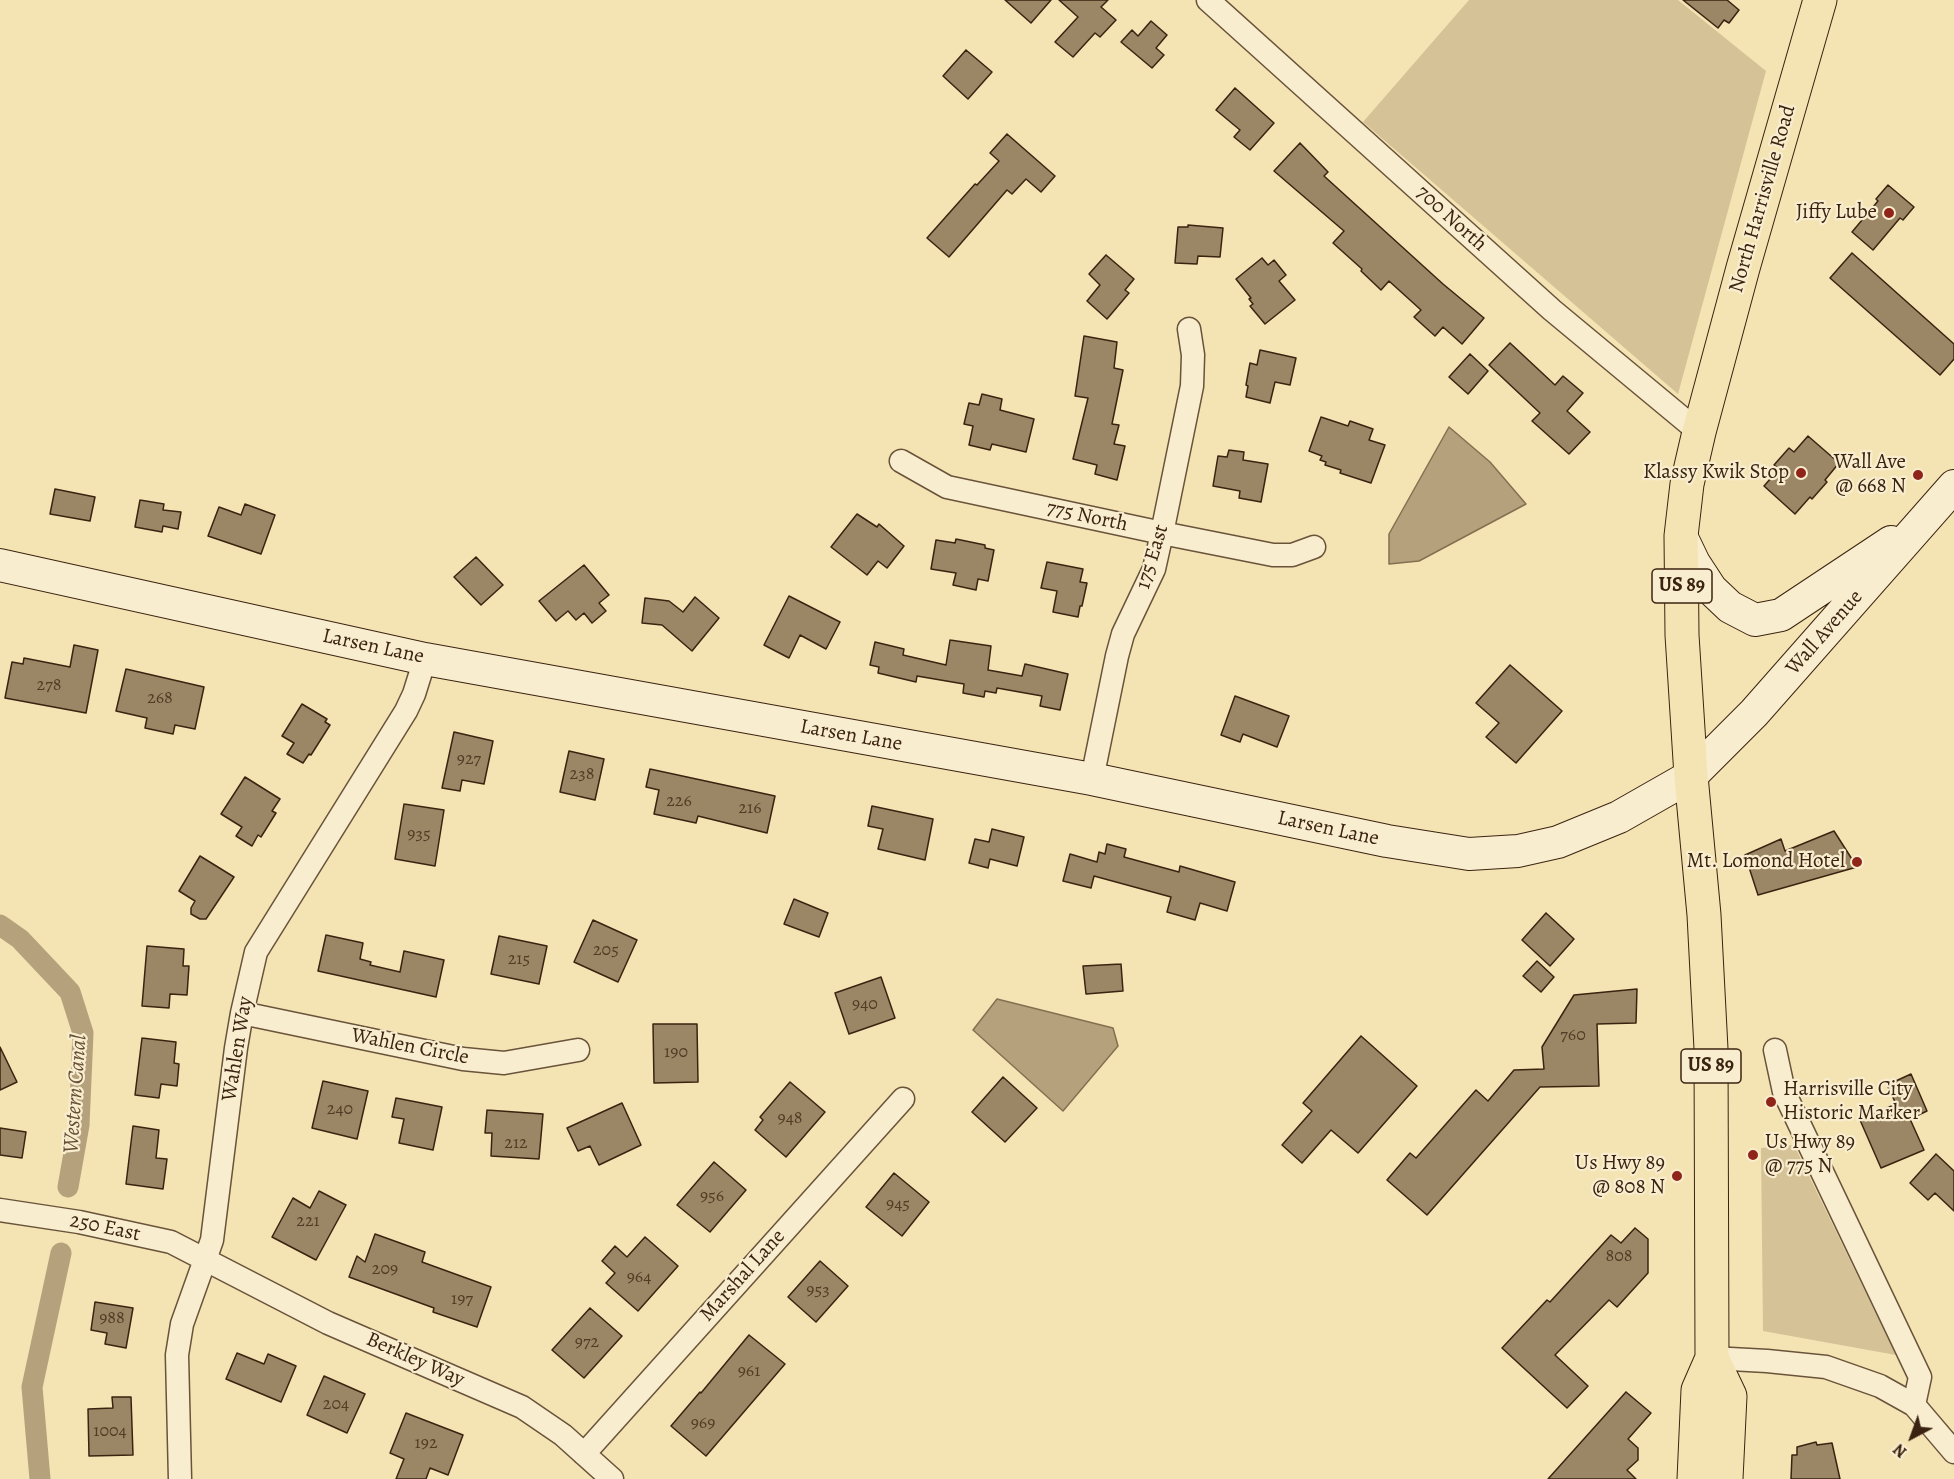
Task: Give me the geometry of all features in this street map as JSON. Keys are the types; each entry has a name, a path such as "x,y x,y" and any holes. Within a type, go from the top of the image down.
{"main road":[{"name":"North Harrisville Road","path":"1699,432 1746,256 1820,0"},
{"name":"US 89","path":"1694,1479 1698,1390 1712,1358 1711,1050 1704,915 1691,776 1682,635 1681,536 1687,484 1699,432"},
{"name":"Wall Avenue","path":"1691,776 1754,713 1954,486"},
{"path":"1681,536 1694,563 1711,589 1730,607 1755,620 1770,618 1788,611 1924,520"},
{"name":"Larsen Lane","path":"0,565 425,659 1092,779 1387,841 1469,854 1518,851 1558,842 1619,817 1691,776"},
{"name":"US 89","path":"1712,1358 1730,1396 1726,1479"}],"street":[{"name":"700 North","path":"1208,0 1552,310 1699,432"},
{"name":"175 East","path":"1092,779 1123,634 1154,569 1162,533 1192,386 1193,355 1189,329"},
{"name":"775 North","path":"901,461 947,486 1162,533 1273,555 1292,555 1314,547"},
{"name":"Wahlen Way","path":"180,1479 177,1355 182,1324 212,1240 242,1013 256,952 406,711 425,659"},
{"name":"Wahlen Circle","path":"242,1013 463,1059 504,1063 543,1058 578,1050"},
{"path":"1775,1050 1784,1092 1920,1377 1914,1405"},
{"name":"Marshal Lane","path":"584,1454 903,1099"},
{"name":"250 East","path":"0,1210 79,1221 171,1242 206,1260"},
{"name":"Berkley Way","path":"206,1260 328,1323 522,1407 563,1435 612,1479"},
{"path":"1712,1358 1827,1367 1880,1386 1914,1405 1954,1452"}],"shaded area":[{"path":"1469,0 1678,0 1766,71 1678,394 1363,122"},
{"path":"1449,427 1490,462 1526,504 1419,561 1389,564 1389,534"},
{"path":"997,999 1113,1028 1118,1046 1063,1111 973,1030"},
{"path":"1794,1145 1896,1355 1763,1331 1761,1148"}],"building":[{"path":"1005,0 1051,0 1031,23"},
{"path":"1059,0 1108,0 1101,7 1116,20 1100,37 1095,33 1073,57 1055,42 1078,17"},
{"path":"1683,0 1727,0 1739,10 1729,23 1724,20 1718,28"},
{"path":"1151,21 1167,35 1156,48 1164,55 1152,68 1121,42 1132,30 1138,36"},
{"path":"966,50 992,72 968,99 943,76"},
{"path":"1235,88 1274,123 1250,150 1234,137 1240,130 1216,110"},
{"path":"1007,134 1055,176 1041,192 1026,179 1012,194 1007,190 949,257 927,238 975,184 977,185 999,161 990,153"},
{"path":"1300,143 1328,172 1324,176 1484,318 1462,344 1443,327 1435,336 1414,317 1421,310 1389,281 1381,290 1333,243 1344,231 1274,171"},
{"name":"Jiffy Lube","path":"1888,185 1914,207 1903,220 1900,218 1873,250 1852,232"},
{"path":"1188,225 1223,228 1220,257 1198,256 1197,264 1175,263 1178,227 1188,227"},
{"path":"1852,253 1954,344 1954,359 1940,375 1830,278"},
{"path":"1106,255 1134,279 1125,290 1129,293 1107,319 1087,301 1100,285 1089,274"},
{"path":"1262,258 1268,265 1274,260 1286,275 1279,281 1295,300 1265,324 1250,306 1253,304 1249,299 1251,298 1236,279"},
{"path":"1084,336 1117,342 1114,368 1123,370 1112,424 1119,425 1114,444 1125,446 1117,480 1095,474 1097,465 1073,459 1088,398 1075,396"},
{"path":"1510,343 1555,385 1563,376 1583,393 1567,411 1590,432 1569,454 1532,421 1540,413 1489,365"},
{"path":"1260,350 1296,358 1290,385 1275,382 1270,403 1246,397 1250,363 1257,365"},
{"path":"1470,354 1488,371 1468,394 1449,377"},
{"path":"982,394 1002,399 1000,410 1034,419 1026,452 992,444 990,450 969,445 973,426 964,424 969,403 979,405"},
{"path":"1321,417 1348,426 1350,421 1373,429 1369,440 1385,445 1371,483 1340,473 1341,470 1325,465 1326,462 1320,460 1322,456 1309,451"},
{"path":"1808,436 1839,463 1825,480 1827,482 1795,514 1764,486 1779,469 1774,465 1789,448 1794,452"},
{"path":"1229,450 1244,452 1243,460 1268,464 1261,502 1239,498 1240,491 1213,486 1218,456 1227,457"},
{"path":"55,489 95,497 90,521 50,514"},
{"path":"140,500 164,504 163,510 181,512 178,529 163,526 162,532 135,527"},
{"path":"245,504 275,515 261,554 208,536 219,507 241,515"},
{"path":"857,514 877,527 879,524 904,546 887,568 878,561 867,575 831,547"},
{"path":"956,539 985,545 985,548 994,550 988,581 978,579 976,590 953,585 956,573 931,569 936,540 955,543"},
{"path":"476,557 503,585 481,605 454,577"},
{"path":"1047,562 1083,569 1080,582 1087,583 1078,617 1053,612 1057,591 1041,588"},
{"path":"584,565 609,595 599,603 606,611 592,623 584,613 576,620 568,611 556,621 539,601"},
{"path":"789,596 840,622 826,649 800,635 789,658 764,645"},
{"path":"695,597 719,618 692,651 662,625 642,623 645,598 669,601 683,612"},
{"path":"950,640 991,646 988,670 1022,676 1025,664 1068,674 1060,710 1040,706 1042,696 997,688 996,693 985,691 984,697 963,693 964,684 917,676 916,682 878,673 879,667 870,665 875,642 904,649 903,655 946,665"},
{"path":"74,645 98,650 86,713 5,698 12,662 23,664 24,658 70,667"},
{"path":"1510,665 1562,711 1516,763 1486,737 1499,723 1476,703"},
{"path":"126,669 204,687 195,729 175,725 173,734 145,728 147,718 116,711"},
{"path":"1235,696 1289,716 1277,747 1243,734 1240,742 1221,735"},
{"path":"302,704 327,719 325,722 330,725 311,755 309,754 303,763 287,754 294,743 282,736"},
{"path":"454,732 493,741 484,784 462,780 460,791 442,788"},
{"path":"569,751 604,759 595,800 560,792"},
{"path":"650,769 775,796 767,833 698,816 696,823 654,814 659,790 646,787"},
{"path":"245,777 280,799 272,811 276,813 261,837 258,835 252,846 236,836 242,827 221,814"},
{"path":"404,804 444,810 435,866 395,859"},
{"path":"872,806 933,819 925,860 878,849 883,829 868,826"},
{"path":"992,829 1024,837 1017,866 990,859 988,868 969,863 975,839 989,842"},
{"path":"1834,831 1857,867 1758,895 1745,855 1781,839 1785,851"},
{"path":"1107,844 1126,849 1124,857 1179,872 1180,866 1235,882 1227,911 1200,903 1195,920 1167,912 1171,897 1094,876 1091,888 1063,881 1070,854 1097,862 1099,852 1105,854"},
{"path":"200,856 234,877 206,919 200,919 191,914 195,901 179,891"},
{"path":"794,899 828,913 819,937 784,924"},
{"path":"1546,913 1574,939 1550,966 1522,940"},
{"path":"593,920 637,940 618,982 574,962"},
{"path":"326,935 363,943 360,959 371,962 370,965 400,972 404,951 444,960 436,997 318,971"},
{"path":"499,936 547,946 539,984 491,974"},
{"path":"147,946 184,949 183,966 189,966 187,995 170,994 169,1008 142,1006"},
{"path":"1537,961 1554,977 1541,992 1523,976"},
{"path":"1121,964 1123,991 1086,994 1083,966"},
{"path":"881,977 895,1018 849,1034 835,993"},
{"path":"1637,989 1636,1023 1597,1024 1599,1086 1540,1087 1427,1215 1387,1180 1410,1153 1416,1158 1476,1090 1488,1101 1514,1070 1544,1069 1542,1047 1574,995"},
{"path":"653,1024 697,1024 698,1082 654,1083"},
{"path":"1361,1036 1417,1086 1358,1153 1331,1130 1302,1163 1282,1145 1312,1111 1303,1103"},
{"path":"142,1038 176,1042 174,1063 179,1064 177,1086 161,1084 159,1098 135,1095"},
{"path":"0,1047 17,1082 0,1090"},
{"path":"1911,1074 1927,1111 1910,1119 1924,1150 1881,1168 1860,1120 1896,1104 1887,1085"},
{"path":"1003,1077 1037,1108 1005,1142 972,1112"},
{"path":"323,1081 368,1091 357,1139 312,1128"},
{"path":"790,1082 825,1112 786,1157 755,1130 763,1120 760,1117"},
{"path":"396,1098 442,1107 433,1150 399,1143 404,1119 392,1117"},
{"path":"622,1103 641,1145 599,1165 590,1146 578,1151 567,1128"},
{"path":"487,1110 543,1114 539,1159 491,1156 492,1133 485,1133"},
{"path":"133,1126 159,1130 156,1158 167,1159 163,1189 126,1184"},
{"path":"0,1128 26,1132 22,1158 0,1155"},
{"path":"1936,1154 1954,1171 1954,1211 1935,1193 1928,1200 1910,1183"},
{"path":"714,1162 746,1190 710,1232 677,1205"},
{"path":"894,1173 929,1202 902,1236 866,1207"},
{"path":"319,1191 346,1205 316,1260 272,1237 293,1198 310,1208"},
{"path":"1635,1228 1648,1239 1648,1273 1617,1307 1609,1300 1555,1355 1588,1386 1567,1408 1502,1348 1547,1300 1550,1302 1611,1235 1621,1243"},
{"path":"375,1234 425,1252 422,1262 491,1287 477,1327 433,1312 434,1308 349,1277 357,1256 365,1262"},
{"path":"645,1237 678,1266 638,1311 606,1283 615,1273 602,1261 615,1246 627,1257"},
{"path":"820,1261 848,1286 816,1322 788,1297"},
{"path":"95,1302 133,1308 126,1348 105,1344 107,1333 91,1330"},
{"path":"590,1308 622,1336 584,1378 552,1350"},
{"path":"749,1335 785,1364 706,1456 671,1426"},
{"path":"237,1353 264,1364 268,1354 296,1366 281,1402 226,1379"},
{"path":"324,1376 365,1394 347,1433 307,1415"},
{"path":"1626,1392 1651,1413 1628,1439 1638,1448 1638,1460 1627,1470 1636,1479 1548,1479"},
{"path":"112,1397 131,1397 133,1455 89,1456 88,1409 113,1408"},
{"path":"406,1413 463,1435 448,1475 430,1468 426,1479 396,1479 404,1459 390,1453"},
{"path":"1816,1442 1817,1445 1832,1443 1840,1479 1791,1479 1792,1455 1797,1455 1797,1447"}],"waterway":[{"name":"Western Canal","path":"0,925 20,939 70,992 83,1033 79,1125 68,1187"},
{"name":"Western Canal","path":"40,1479 32,1387 61,1253"}],"place":[{"name":"Jiffy Lube","path":"1889,213"},
{"name":"Klassy Kwik Stop","path":"1801,473"},
{"name":"Wall Ave @ 668 N","path":"1918,475"},
{"name":"Mt. Lomond Hotel","path":"1857,862"},
{"name":"Harrisville City Historic Marker","path":"1771,1102"},
{"name":"Us Hwy 89 @ 775 N","path":"1753,1155"},
{"name":"Us Hwy 89 @ 808 N","path":"1677,1176"}]}
